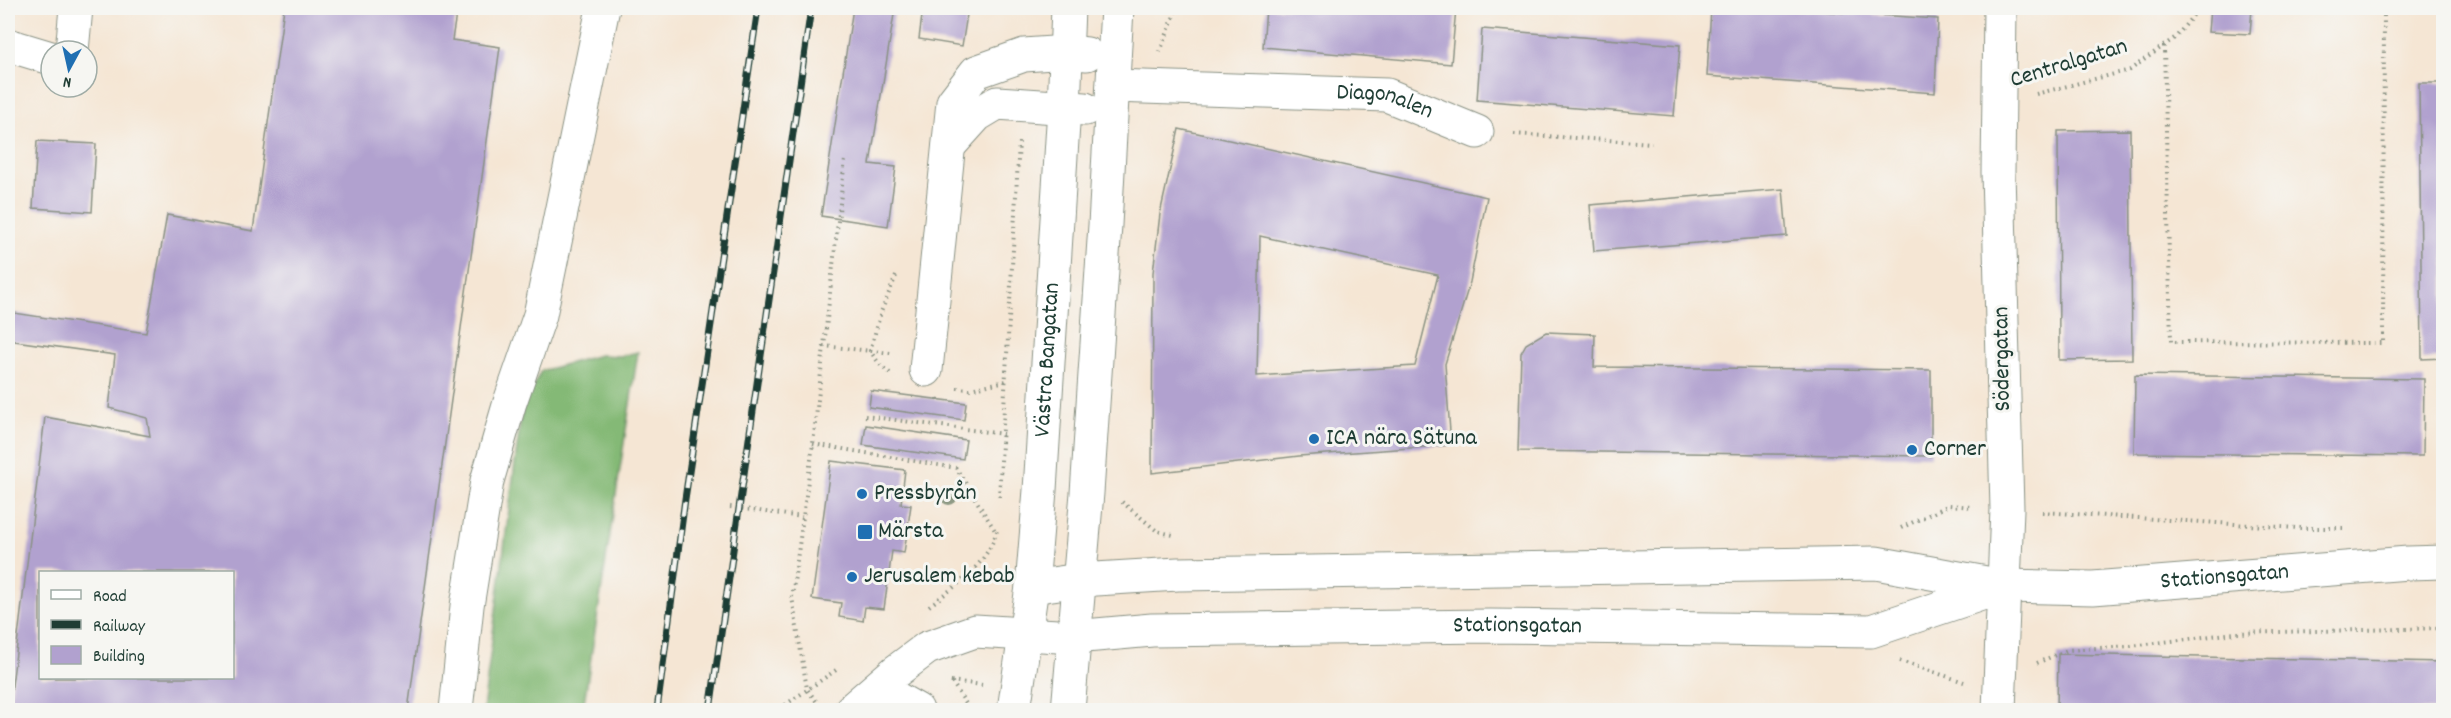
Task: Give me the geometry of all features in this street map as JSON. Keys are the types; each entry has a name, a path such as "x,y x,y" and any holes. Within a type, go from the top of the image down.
{"street":[{"path":"73,39 76,8"},
{"path":"456,711 467,606 487,481 510,402 540,315 603,8"},
{"name":"Västra Bangatan","path":"1014,711 1032,587 1040,489 1064,108 1068,8"},
{"name":"Västra Bangatan","path":"1068,711 1079,580 1117,8"},
{"name":"Södergatan","path":"1999,711 2007,509 1998,172 2000,8"},
{"path":"8,45 39,54"},
{"path":"927,363 953,102 976,72 1024,56 1067,52 1113,84 1064,108 997,103 977,115 949,146"},
{"name":"Diagonalen","path":"1113,84 1387,95 1477,132"},
{"name":"Stationsgatan","path":"1032,587 1079,580 1190,574 1876,563 2003,586 2093,588 2408,562 2444,562"},
{"name":"Stationsgatan","path":"858,705 895,672 927,648 975,631 1024,636 1074,637 1152,630 1490,626 1871,631 2003,586"},
{"path":"858,705 894,697 918,711"}],"path":[{"name":"Centralgatan","path":"1999,104 2130,70 2176,37 2199,8"},
{"path":"2164,46 2171,342 2383,343 2384,8"},
{"path":"1000,484 1021,105"},
{"path":"1477,132 1652,143"},
{"path":"818,703 807,689 792,597 813,444 845,159"},
{"path":"823,346 927,363"},
{"path":"864,416 1003,434"},
{"path":"813,444 956,468 997,532 987,555 972,574 926,609"},
{"path":"730,507 802,517"},
{"path":"951,681 970,711"}],"green space":[{"path":"638,352 583,709 483,710 522,409 541,371 600,355 621,356"}],"building":[{"path":"284,8 457,8 452,40 500,47 408,710 9,710 45,417 150,436 147,418 109,408 115,355 8,340 8,312 146,333 167,215 253,231"},
{"path":"853,8 895,8 870,164 896,167 888,226 821,216"},
{"path":"923,8 968,8 962,46 919,39"},
{"path":"1266,8 1456,8 1451,64 1263,47"},
{"path":"1711,8 1774,8 1938,19 1935,93 1707,76"},
{"path":"2210,8 2252,8 2250,34 2208,32"},
{"path":"1482,29 1680,45 1674,116 1477,100"},
{"path":"2419,83 2444,83 2444,358 2422,359"},
{"path":"1179,129 1487,197 1470,282 1445,364 1451,445 1299,456 1152,473 1153,273 1160,214","holes":["1260,236 1438,275 1415,366 1257,376"]},
{"path":"2130,130 2132,359 2059,360 2058,131"},
{"path":"37,141 96,144 92,212 33,208"},
{"path":"1783,189 1787,236 1594,251 1590,205"},
{"path":"1546,332 1595,334 1594,367 1931,370 1931,456 1518,451 1521,353 1526,344"},
{"path":"2135,375 2424,379 2423,456 2134,453"},
{"path":"871,391 966,403 964,420 869,407"},
{"path":"866,425 966,440 963,459 863,445"},
{"path":"831,461 905,470 901,504 911,505 904,553 892,551 884,609 865,607 863,621 839,617 841,603 812,599"},
{"path":"2058,654 2444,662 2444,710 2057,710"}],"railway":[{"path":"657,710 685,499 758,8"},
{"path":"710,710 811,8"}],"place":[{"name":"ICA nära Sätuna","path":"1314,439"},
{"name":"Corner","path":"1912,450"},
{"name":"Pressbyrån","path":"862,494"},
{"name":"Märsta","path":"865,532"},
{"name":"Jerusalem kebab","path":"852,577"}]}
